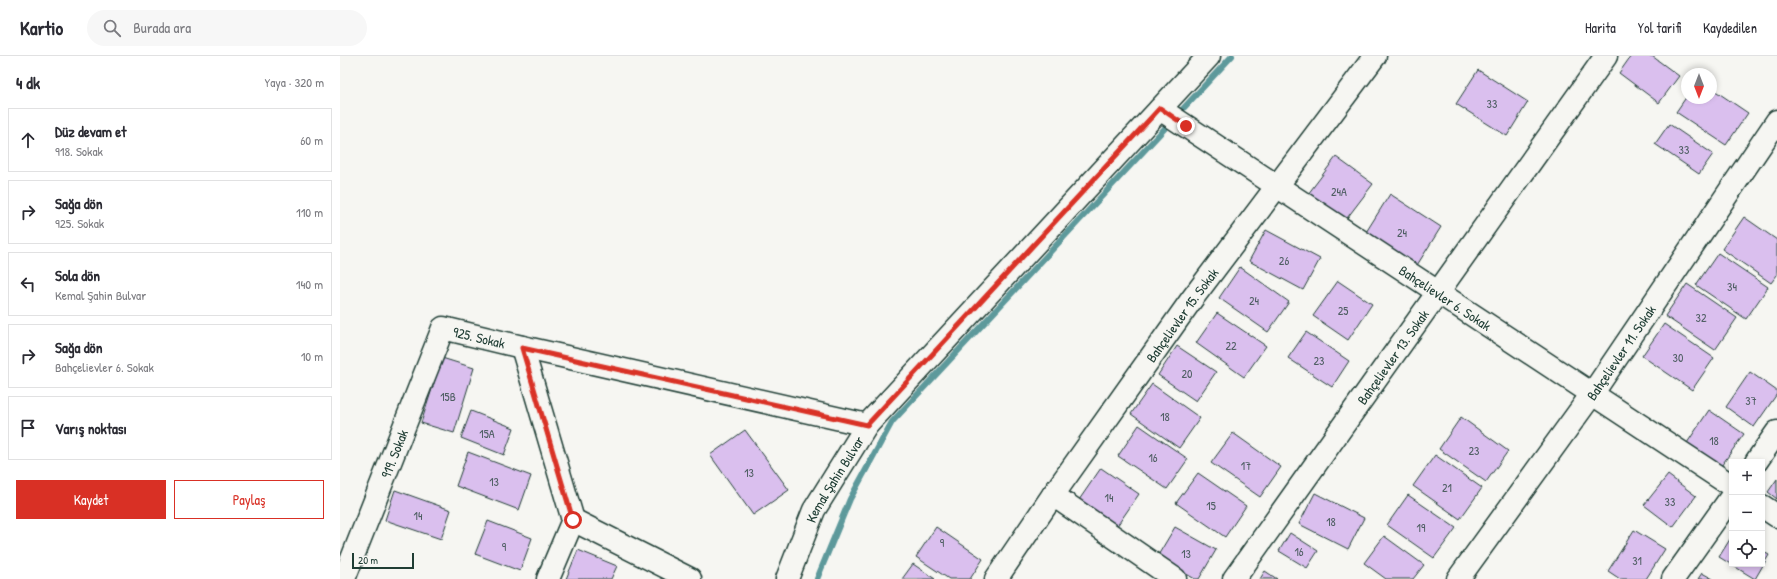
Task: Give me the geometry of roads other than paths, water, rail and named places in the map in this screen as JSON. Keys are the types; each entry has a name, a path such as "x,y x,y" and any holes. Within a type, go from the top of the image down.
{"street":[{"name":"Kemal Şahin Bulvar","path":"787,579 814,510 867,425 1209,56"},
{"name":"Bahçelievler 15. Sokak","path":"996,579 1053,495 1192,299 1375,56"},
{"name":"Bahçelievler 13. Sokak","path":"1234,579 1606,56"},
{"name":"Bahçelievler 6. Sokak","path":"1161,109 1729,484"},
{"name":"Bahçelievler 11. Sokak","path":"1458,579 1592,394 1777,121"},
{"name":"925. Sokak","path":"443,328 522,348 867,425"},
{"name":"919. Sokak","path":"344,579 443,328"},
{"path":"522,348 573,520 548,579"},
{"path":"1758,459 1777,432"},
{"path":"1053,495 1174,579"},
{"path":"1673,579 1729,500"},
{"path":"1765,508 1777,516"},
{"path":"573,520 663,571 690,579"}],"waterway":[{"path":"817,579 850,499 892,422 1232,56"}]}
